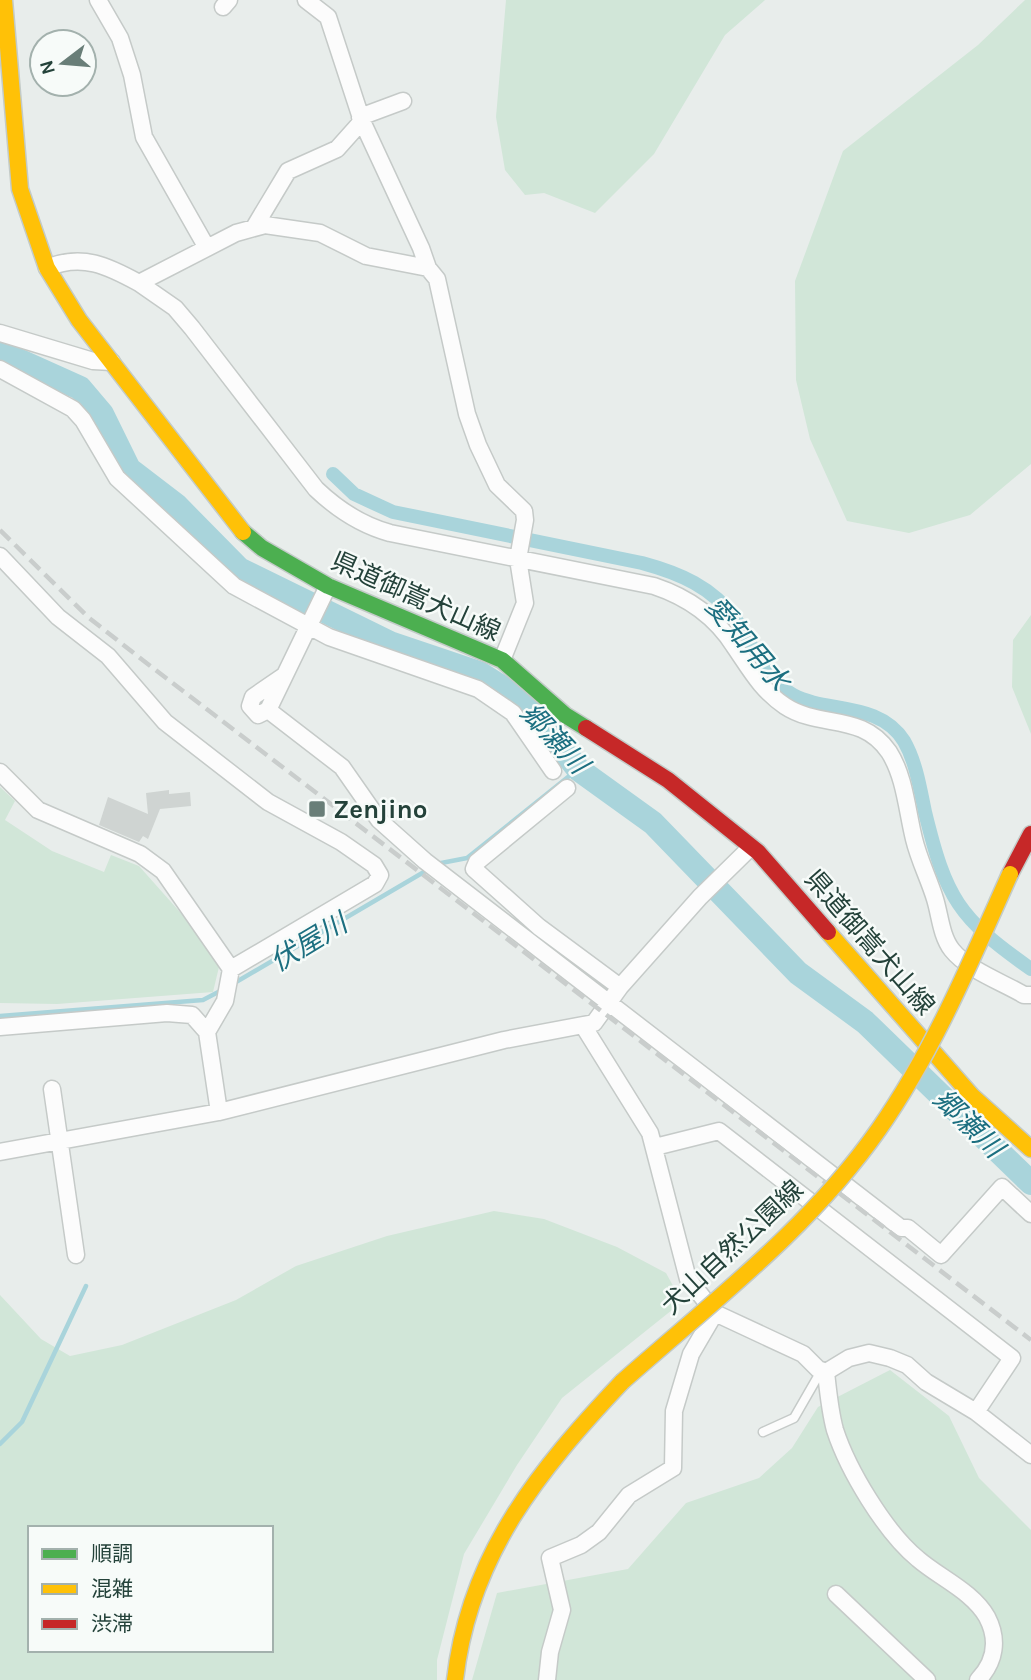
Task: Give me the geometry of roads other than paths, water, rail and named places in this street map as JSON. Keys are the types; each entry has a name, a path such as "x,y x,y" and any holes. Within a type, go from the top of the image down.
{"main road":[{"name":"県道御嵩犬山線","path":"4,0 20,189 47,268 79,320 236,526 262,548 325,591 502,660 565,715 668,780 751,846 823,923 972,1096 1031,1149"},
{"name":"犬山自然公園線","path":"456,1680 470,1608 498,1543 524,1494 551,1459 622,1382 794,1227 854,1162 914,1076 1031,834"}],"street":[{"path":"98,0 120,38 132,75 144,137 207,248"},
{"path":"306,0 328,17 361,119 428,268 437,279 448,315 467,414 478,445 497,485 524,511 518,559 525,603 502,660"},
{"path":"255,226 288,171 337,149 361,119 403,102"},
{"path":"139,283 255,226 320,233 366,256 428,268"},
{"path":"47,268 72,261 98,263 139,283 175,308 316,489 342,511 375,529 675,593 696,605 717,625 758,684 788,708 872,733 888,751 898,770 925,878 951,949 965,962 1024,995 1031,995"},
{"path":"0,333 93,362 112,362"},
{"path":"0,369 73,409 83,420 107,465 129,490 234,586 306,627 478,690 513,713 553,771"},
{"path":"0,556 58,617 108,656 165,722 268,802 341,842 374,865 380,875 375,884 231,969"},
{"path":"325,591 268,710 342,766 379,820 425,861 901,1228 908,1228 941,1255 1002,1187 1031,1214"},
{"path":"0,772 38,810 140,854 163,871 231,969 225,1001 207,1032"},
{"path":"567,788 477,862 474,869 539,927 620,987"},
{"path":"0,1152 219,1112 504,1040 583,1027 600,1017 620,987 722,873 751,846"},
{"path":"0,1027 167,1013 192,1016 207,1032 219,1112"},
{"path":"583,1027 650,1133 688,1279 715,1313 803,1354 818,1369 826,1372"},
{"path":"52,1090 76,1255"},
{"path":"655,1147 719,1131 1012,1358 976,1412"},
{"path":"547,1680 550,1652 562,1610 550,1558 581,1545 599,1532 629,1496 673,1468 674,1411 691,1354 715,1313"},
{"path":"826,1372 849,1358 869,1353 890,1358 907,1365 926,1382 976,1412 1031,1455"},
{"path":"826,1372 835,1430 854,1474 912,1555 973,1598 987,1617 995,1638 993,1658 978,1680"},
{"path":"836,1594 926,1680"}],"lane":[{"path":"763,1433 794,1418 817,1378 826,1372"}],"waterway":[{"name":"郷瀬川","path":"0,352 80,388 102,414 129,469 176,505 239,569 390,643 479,673 525,702 578,769 653,823 798,973 865,1022 1031,1183"},
{"name":"愛知用水","path":"333,474 354,494 393,512 642,563 669,571 706,590 727,608 760,661 783,688 806,701 867,714 881,719 893,728 904,741 912,758 940,866 958,904 987,935 1031,969"},
{"name":"伏屋川","path":"436,864 467,858 578,769"},
{"name":"伏屋川","path":"231,985 429,869"},
{"name":"伏屋川","path":"0,1016 203,1000 224,989"},
{"path":"0,1444 22,1422 86,1286"}],"railway":[{"path":"0,530 88,617 140,658 1031,1340"}],"place":[{"name":"Zenjino","path":"317,809"}]}
